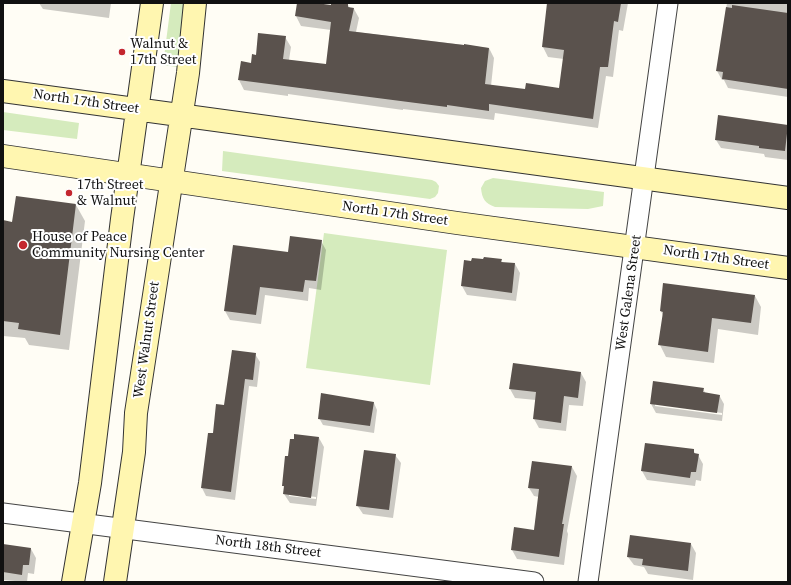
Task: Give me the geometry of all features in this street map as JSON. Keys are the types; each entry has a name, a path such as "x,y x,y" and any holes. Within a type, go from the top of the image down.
{"main road":[{"path":"73,582 90,483 106,343 152,3"},
{"name":"West Walnut Street","path":"115,582 134,452 136,413 188,73 195,3"},
{"name":"North 17th Street","path":"3,91 788,198"},
{"name":"North 17th Street","path":"3,156 788,268"}],"street":[{"name":"West Galena Street","path":"588,582 668,3"},
{"name":"North 18th Street","path":"3,513 534,582"}],"green space":[{"path":"171,3 185,3 177,67 163,65"},
{"path":"3,112 79,123 77,139 3,130"},
{"path":"223,151 432,180 439,186 438,193 435,197 430,199 222,171"},
{"path":"493,178 604,192 603,206 588,209 495,207 485,200 482,195 481,188 485,181"},
{"path":"324,233 447,250 430,385 306,368"}],"building":[{"path":"297,3 331,5 331,3 348,3 348,7 354,8 349,31 489,48 485,84 525,89 526,83 559,88 564,50 542,47 547,3 621,3 618,22 614,21 608,67 600,67 593,119 489,104 489,111 447,105 447,107 238,80 241,61 251,63 252,54 256,55 258,33 286,36 283,59 326,64 331,22 295,16"},
{"path":"732,5 788,13 788,89 722,79 723,72 716,71 726,7 732,8"},
{"path":"718,115 788,125 785,151 715,140"},
{"path":"16,196 76,204 60,335 18,329 19,323 3,321 3,220 12,222"},
{"path":"290,236 322,240 316,281 305,280 303,292 260,287 256,315 224,311 233,245 288,252"},
{"path":"484,257 502,259 501,262 515,263 512,293 461,286 464,260 471,261 472,258 483,259"},
{"path":"663,283 755,295 751,323 712,318 708,352 658,345 663,312 660,311"},
{"path":"232,350 256,353 253,380 245,379 231,492 201,488 208,433 213,433 216,404 224,405"},
{"path":"513,363 581,372 578,398 564,396 561,423 533,419 536,392 509,389"},
{"path":"653,381 704,388 703,392 720,395 717,413 650,404"},
{"path":"321,393 374,402 370,426 318,419"},
{"path":"294,434 319,437 311,498 283,494 284,486 282,486 285,456 288,456 290,439 294,439"},
{"path":"645,443 694,449 694,453 699,454 696,472 691,472 690,478 641,471"},
{"path":"364,450 396,454 389,510 356,506"},
{"path":"532,461 572,466 562,524 564,524 559,557 511,550 514,527 534,530 539,489 528,488"},
{"path":"630,535 691,543 688,571 642,565 643,559 627,557"},
{"path":"3,544 31,548 29,565 23,565 22,575 3,572"}],"place":[{"name":"Walnut & 17th Street","path":"122,52"},
{"name":"17th Street & Walnut","path":"69,193"},
{"name":"House of Peace Community Nursing Center","path":"23,245"}]}
